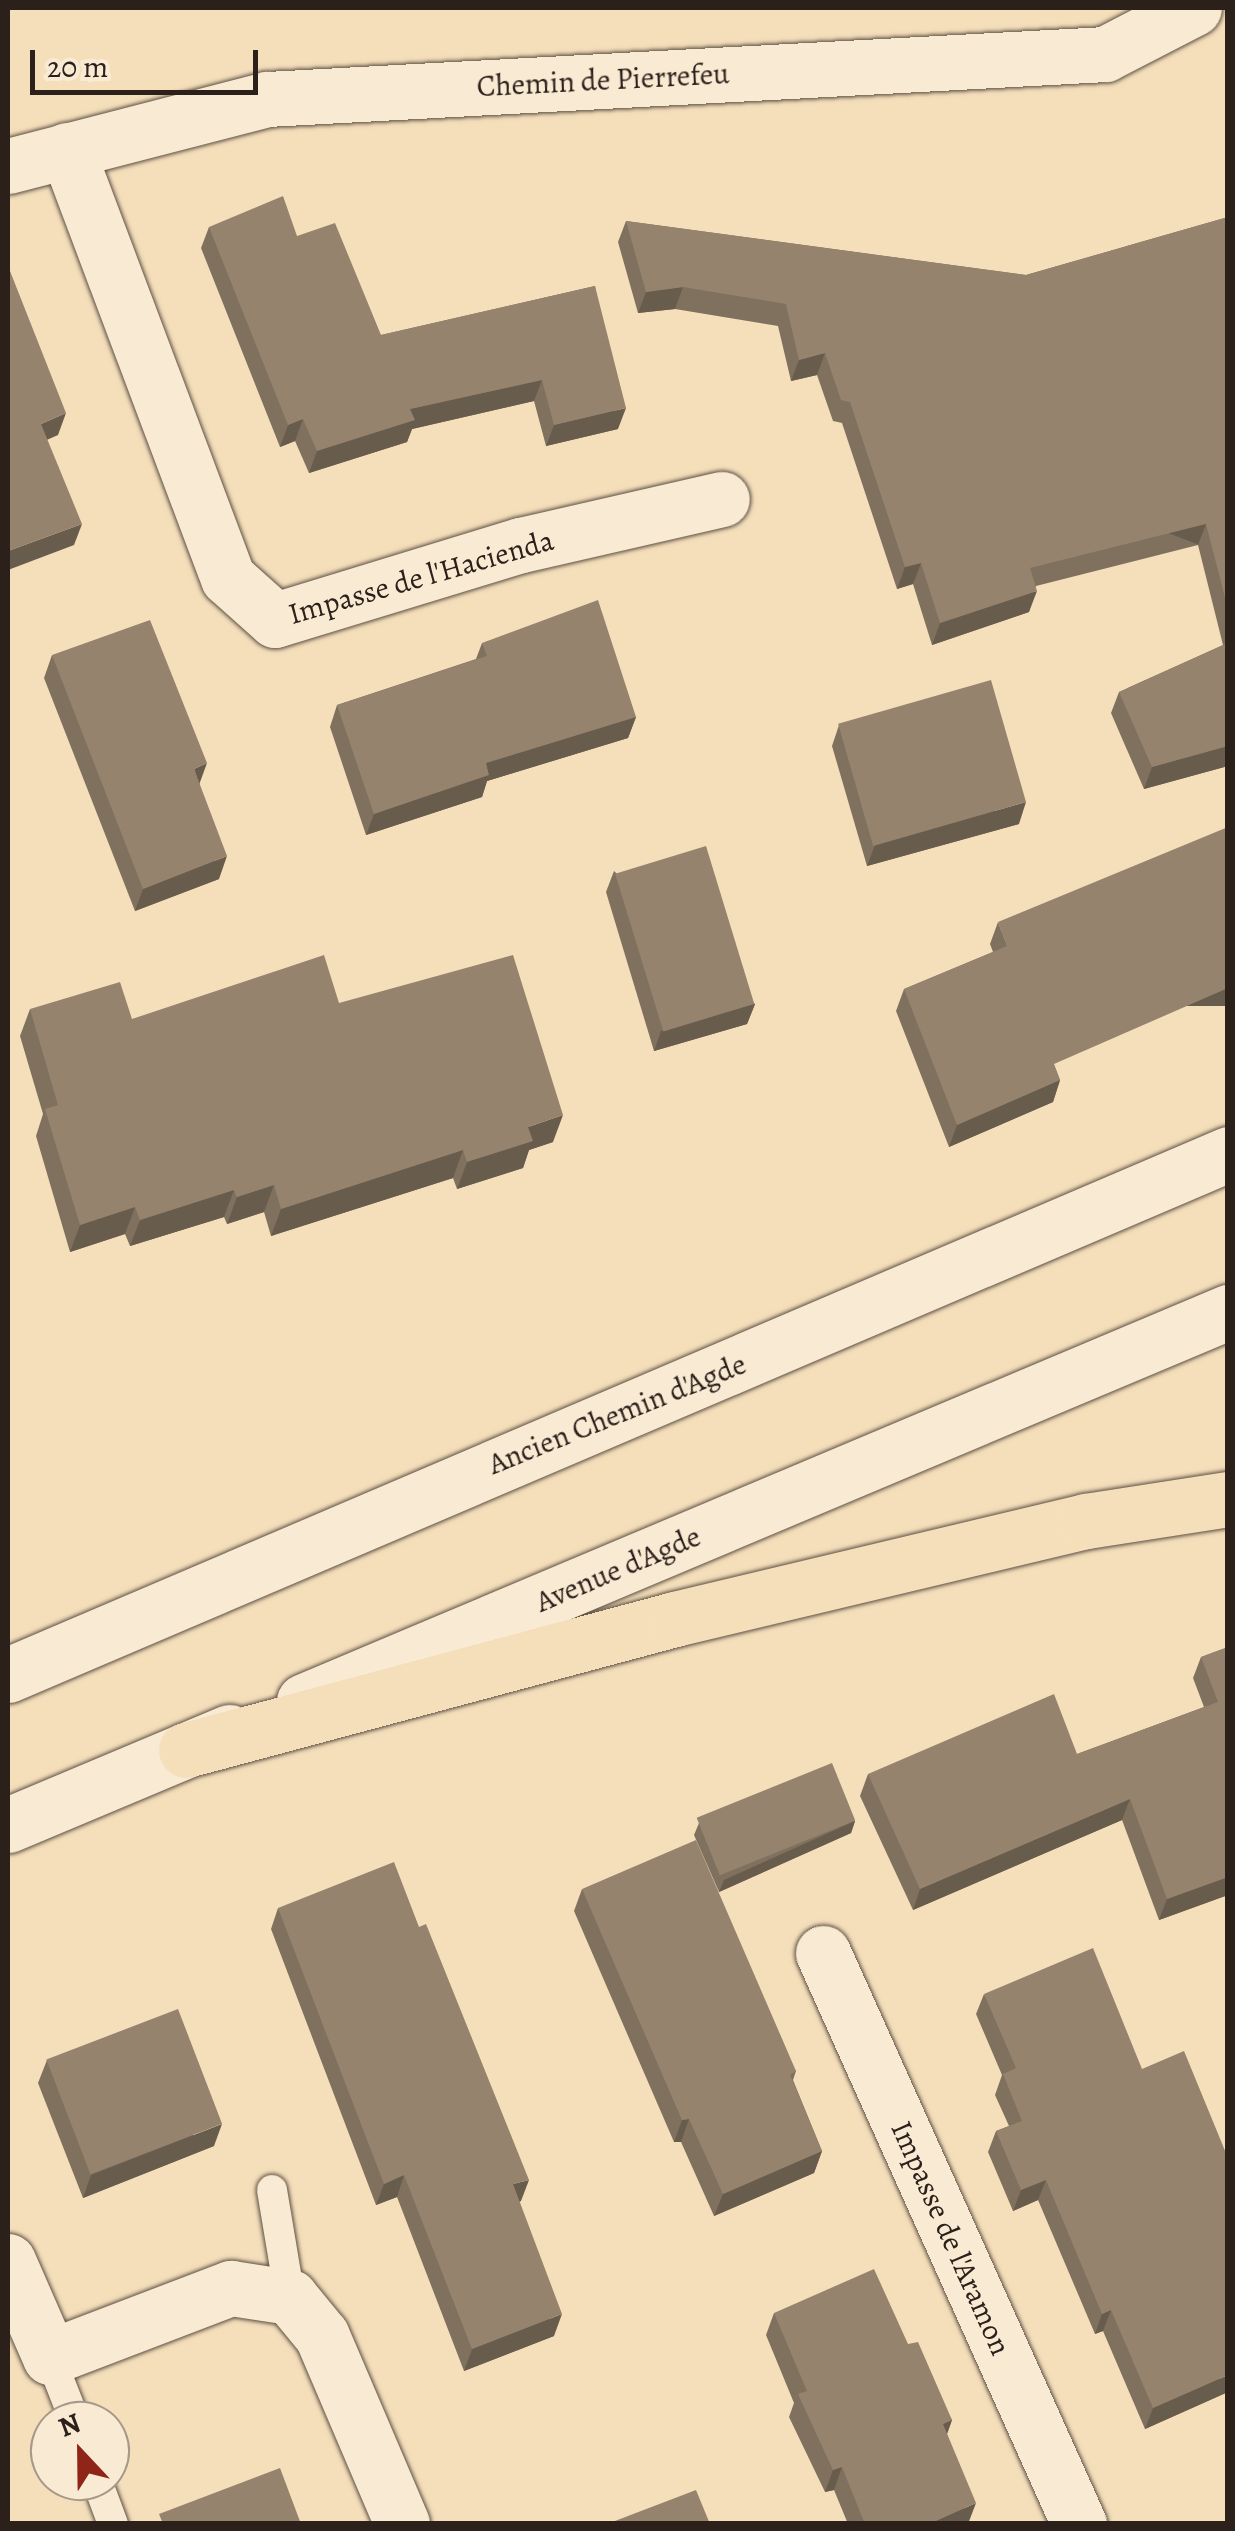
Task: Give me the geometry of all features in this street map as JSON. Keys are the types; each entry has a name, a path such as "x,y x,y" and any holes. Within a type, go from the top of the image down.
{"highway":[{"path":"186,1750 675,1619 1086,1521 1228,1498"}],"street":[{"name":"Chemin de Pierrefeu","path":"8,166 267,99 1104,54 1194,8"},
{"name":"Impasse de l'Hacienda","path":"67,150 228,578 275,620 520,545 722,499"},
{"name":"Ancien Chemin d'Agde","path":"8,1675 1228,1154"},
{"name":"Avenue d'Agde","path":"8,1825 1228,1312"},
{"name":"Impasse de l'Aramon","path":"823,1953 1079,2524"},
{"path":"8,2261 50,2357 230,2288 290,2297 322,2336 402,2524"}],"lane":[{"path":"272,2190 290,2297"},
{"path":"50,2357 66,2401"}],"building":[{"path":"283,196 297,236 335,223 381,335 595,286 626,408 554,425 542,380 410,409 415,420 317,451 303,419 288,425 209,227"},
{"path":"1228,217 1228,609 1206,524 1030,568 1037,591 940,623 921,563 905,567 850,402 841,400 825,353 799,360 786,304 683,287 646,292 626,221 1026,275"},
{"path":"8,272 66,413 41,424 82,524 8,551"},
{"path":"598,600 636,717 486,763 489,775 374,814 337,705 487,656 482,643"},
{"path":"150,620 207,763 194,769 227,856 143,889 52,655"},
{"path":"1228,643 1228,746 1152,767 1119,692"},
{"path":"991,680 1026,802 873,846 838,724"},
{"path":"1228,827 1228,988 1054,1064 1060,1080 957,1125 904,989 1007,946 998,922"},
{"path":"706,846 754,1004 663,1032 615,874"},
{"path":"324,955 339,1003 513,955 563,1115 528,1127 533,1141 467,1162 463,1150 281,1209 274,1185 237,1197 234,1190 140,1220 135,1207 80,1225 45,1109 58,1105 30,1009 120,982 132,1019"},
{"path":"1228,1647 1228,1877 1167,1899 1130,1799 920,1889 868,1774 1054,1694 1077,1754 1218,1702 1201,1657"},
{"path":"832,1763 855,1820 720,1875 697,1818"},
{"path":"696,1840 796,2071 790,2075 822,2151 723,2194 689,2119 682,2120 582,1889"},
{"path":"394,1862 419,1927 426,1924 529,2180 513,2184 562,2314 472,2349 404,2175 384,2184 278,1908"},
{"path":"1093,1948 1142,2069 1184,2051 1228,2158 1228,2375 1153,2408 1111,2310 1102,2314 1046,2180 1021,2190 996,2131 1022,2121 1003,2074 1016,2068 984,1994"},
{"path":"178,2009 222,2124 90,2174 46,2060"},
{"path":"874,2269 908,2344 918,2342 952,2420 943,2424 976,2503 929,2524 865,2524 842,2467 833,2470 798,2394 807,2391 774,2313"},
{"path":"280,2468 301,2524 163,2524 159,2514"},
{"path":"696,2490 710,2524 607,2524"}]}
